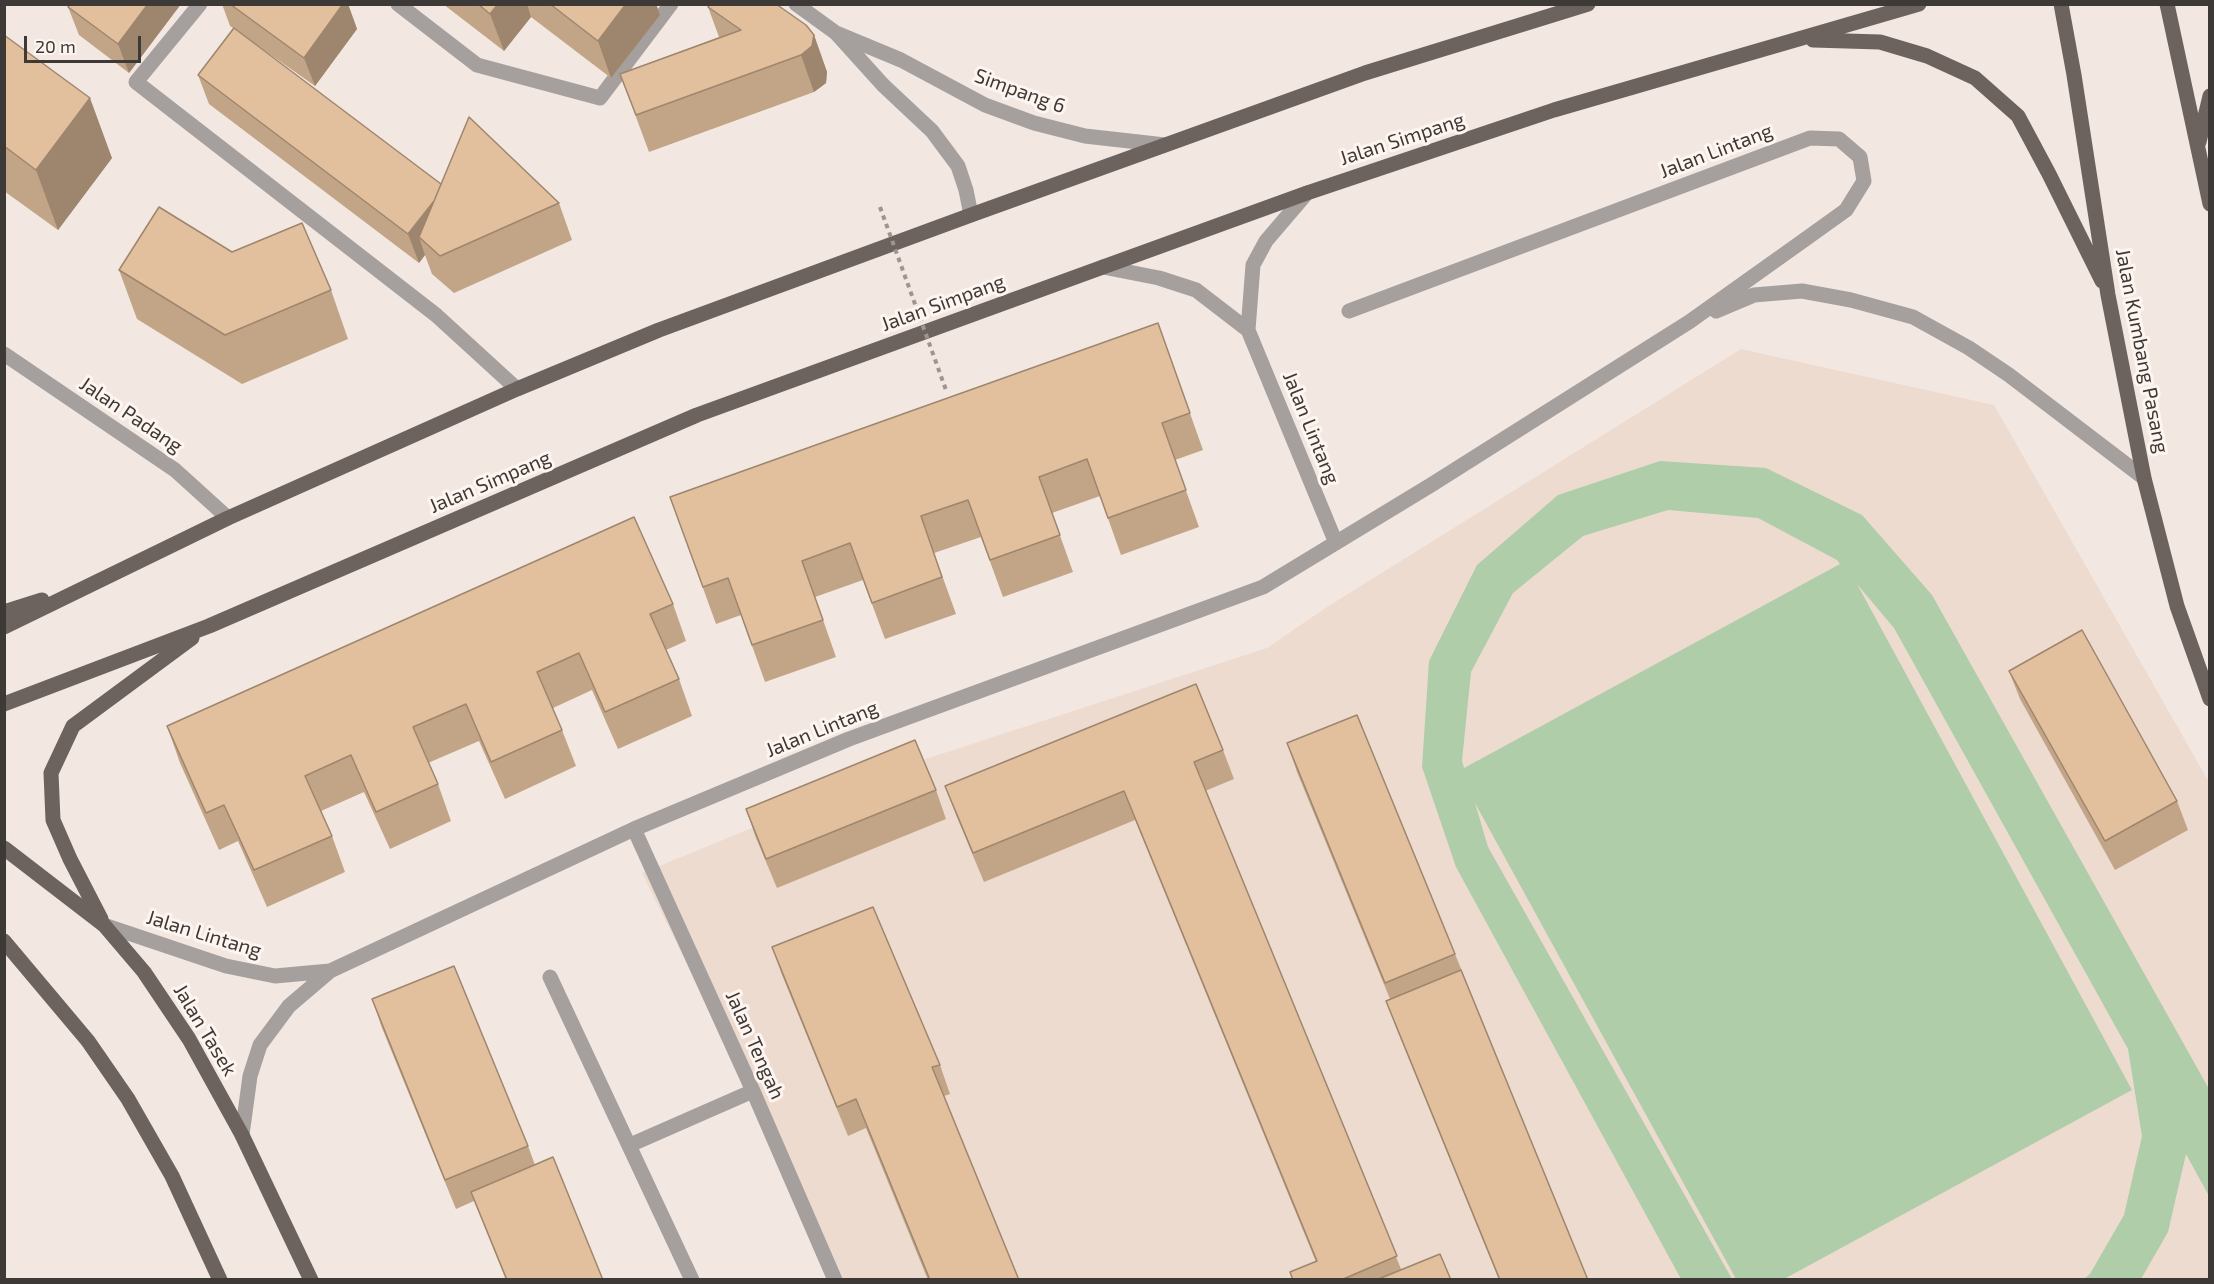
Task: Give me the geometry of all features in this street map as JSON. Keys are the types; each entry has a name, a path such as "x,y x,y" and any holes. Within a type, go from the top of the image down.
{"main road":[{"path":"4,627 228,518 517,389 659,330 1365,73 1588,4"},
{"name":"Jalan Simpang","path":"4,704 209,626 697,415 1307,193 1554,110 1919,4"},
{"name":"Jalan Kumbang Pasang","path":"2061,4 2108,295 2144,478 2177,606 2210,699"},
{"path":"2167,4 2210,204"},
{"path":"1799,39 1880,42 1928,56 1975,78 2018,117 2049,174 2108,295"},
{"path":"2198,148 2210,96"},
{"path":"4,612 83,588"},
{"path":"104,925 69,859 53,820 51,773 73,726 209,626"},
{"name":"Jalan Tasek","path":"4,848 104,925 144,972 182,1029 242,1135 311,1280"},
{"path":"4,941 88,1041 128,1099 172,1176 220,1280"}],"street":[{"path":"200,4 136,82 436,315 517,389"},
{"path":"398,4 477,65 600,98 671,4"},
{"name":"Simpang 6","path":"796,4 836,33 883,85 939,140 958,166 971,215"},
{"name":"Simpang 6","path":"836,33 901,60 985,105 1034,123 1085,136 1165,145"},
{"name":"Jalan Lintang","path":"242,1135 250,1076 260,1045 289,1006 330,971 634,830 849,739 1263,587 1431,485 1689,322 1846,210 1864,181 1860,157 1839,139 1810,138 1348,311"},
{"name":"Jalan Lintang","path":"1307,193 1266,241 1253,265 1248,330 1336,543"},
{"name":"Jalan Lintang","path":"1103,267 1159,278 1196,290 1248,330"},
{"name":"Jalan Lintang","path":"1689,322 1754,295 1802,291 1851,300 1913,317 1969,348 2009,375 2144,478"},
{"name":"Jalan Padang","path":"4,354 175,470 228,518"},
{"name":"Jalan Tengah","path":"634,830 753,1091 835,1280"},
{"name":"Jalan Lintang","path":"104,925 226,966 275,976 330,971"},
{"path":"550,977 692,1280"},
{"path":"630,1145 753,1091"}],"path":[{"path":"880,207 946,390"}],"shaded area":[{"path":"1741,349 1994,405 2209,782 2209,1279 842,1279 642,873 901,767 1267,648 1327,607"}],"green space":[{"path":"1660,461 1766,468 1862,515 1932,595 2209,1089 2209,1196 2186,1154 2168,1232 2141,1279 2084,1279 2090,1274 2124,1215 2142,1136 2128,1049 1894,628 1857,584 2132,1090 1784,1279 1736,1279 1475,803 1488,847 1732,1279 1681,1279 1456,867 1422,767 1429,661 1477,565 1558,495","holes":["1668,510 1758,518 1837,560 1840,564 1464,768 1462,761 1471,672 1513,593 1583,536"]}],"building":[{"path":"70,4 148,4 118,44 68,7"},
{"path":"230,4 343,4 304,58"},
{"path":"478,4 498,4 490,14"},
{"path":"550,4 626,4 598,41"},
{"path":"710,4 776,4 806,25 814,35 812,46 801,55 636,115 620,74 741,30 708,7"},
{"path":"234,28 441,184 434,201 408,234 198,75"},
{"path":"4,35 90,98 36,170 4,146"},
{"path":"469,117 559,203 440,256 419,237"},
{"path":"159,207 232,252 302,223 331,290 225,335 119,270"},
{"path":"1158,323 1190,413 1162,423 1186,490 1108,518 1087,459 1039,477 1060,535 990,560 968,500 921,516 942,577 872,603 850,543 802,561 823,620 752,645 728,578 703,587 670,497"},
{"path":"634,517 673,604 650,614 679,679 605,712 579,653 537,672 562,730 491,762 466,704 413,727 438,784 376,812 351,755 305,776 332,836 254,870 224,805 206,813 167,726"},
{"path":"2082,630 2177,801 2105,841 2009,671"},
{"path":"1196,684 1223,750 1194,762 1397,1256 1341,1280 1293,1280 1290,1272 1317,1261 1124,791 973,853 945,786"},
{"path":"1357,715 1455,954 1385,983 1287,743"},
{"path":"915,740 936,790 766,859 746,809"},
{"path":"873,907 940,1065 932,1067 1019,1280 930,1280 856,1099 837,1107 772,947"},
{"path":"454,966 528,1146 445,1180 372,999"},
{"path":"1461,970 1588,1280 1500,1280 1386,1001"},
{"path":"553,1157 603,1280 507,1280 471,1192"},
{"path":"1440,1254 1451,1280 1376,1280"}]}
